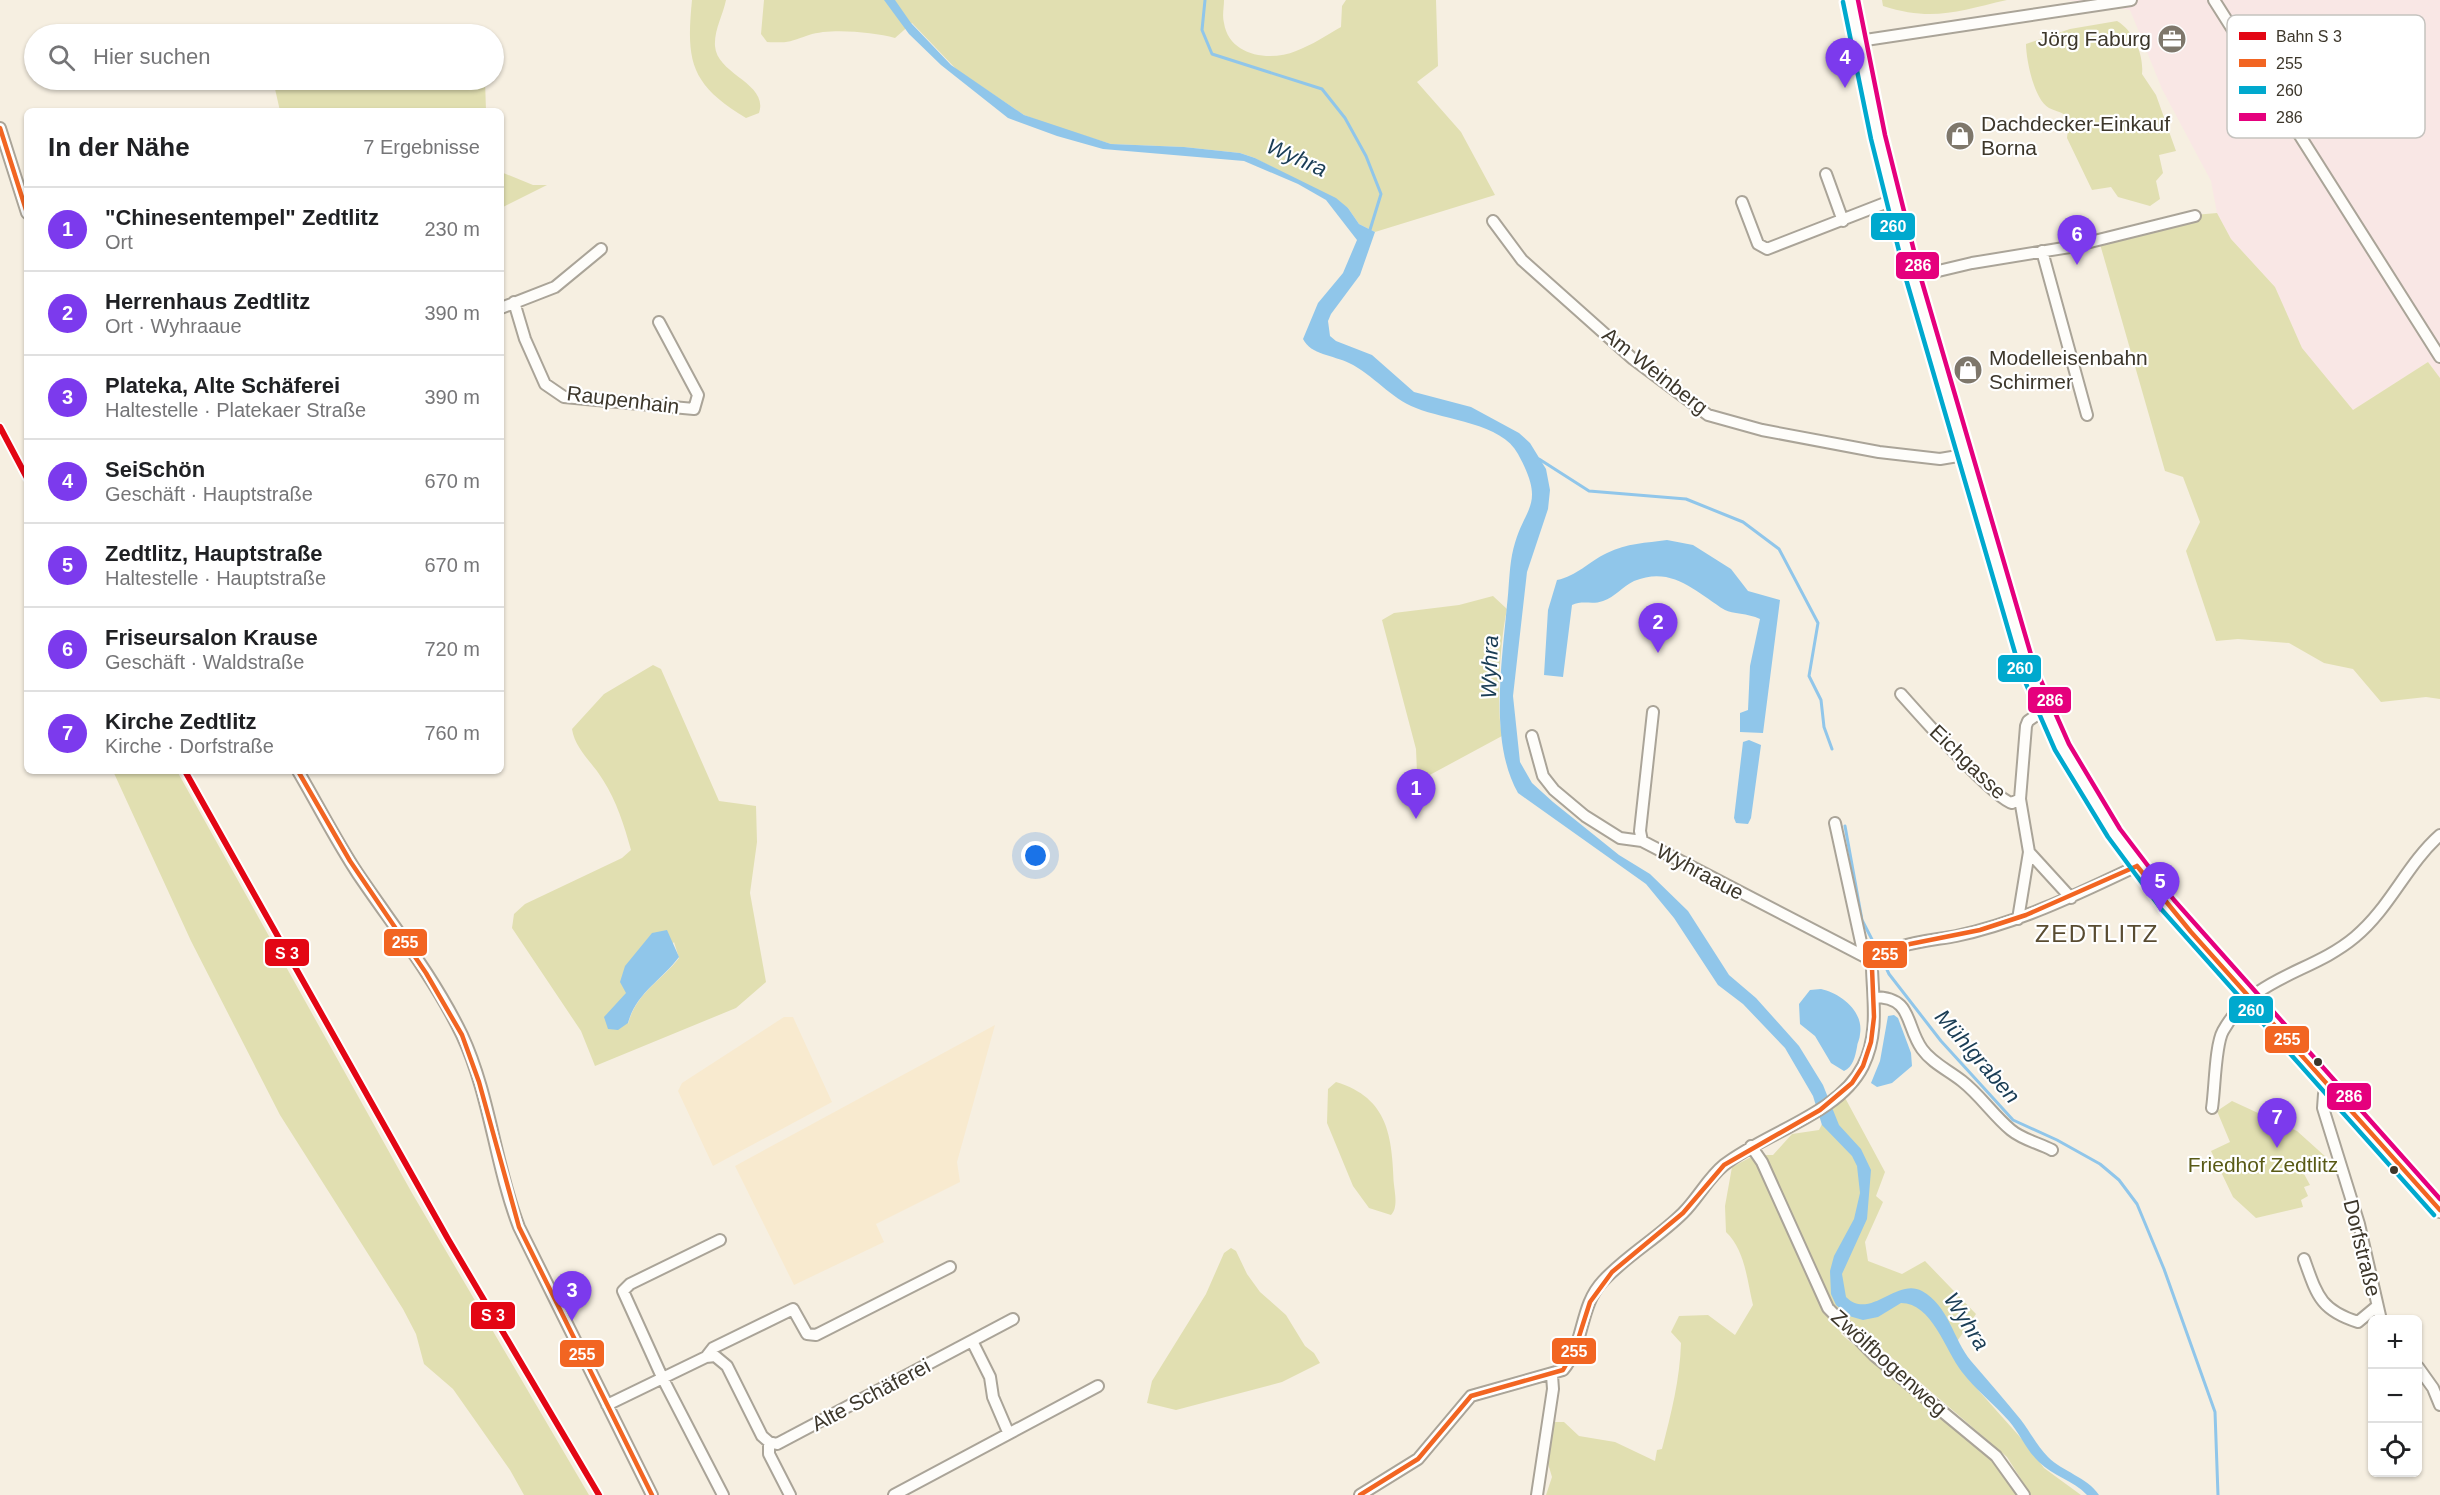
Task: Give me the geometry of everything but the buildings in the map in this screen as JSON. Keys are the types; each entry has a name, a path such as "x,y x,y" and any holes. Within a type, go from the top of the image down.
{"main road":[{"path":"1850,0 1893,200 1913,277 2017,636 2044,710 2094,801 2137,866 2168,905 2440,1210"}],"street":[{"path":"1859,41 2131,0"},
{"path":"2214,0 2227,21"},
{"path":"0,128 24,204"},
{"path":"2301,138 2440,357"},
{"path":"1826,174 1843,221"},
{"path":"1742,202 1758,244 1767,249 1893,200"},
{"path":"1913,277 2042,251 2195,216"},
{"name":"Am Weinberg","path":"1493,221 1522,260 1633,358 1708,415 1762,430 1879,452 1940,459 1964,455"},
{"path":"504,307 555,287 602,249"},
{"path":"2042,251 2087,415"},
{"name":"Raupenhain","path":"514,302 525,339 544,384 564,397 694,409 698,395 658,322"},
{"name":"Eichgasse","path":"1901,694 1938,736 1996,793 2007,802 2012,803 2020,799 2026,726 2028,721 2044,710"},
{"name":"Wyhraaue","path":"1653,712 1640,831 1642,841 1875,962"},
{"path":"1532,736 1543,776 1554,790 1585,816 1620,838 1642,841"},
{"path":"300,774 357,872 430,976 462,1036 478,1080 510,1204 547,1286 652,1495"},
{"path":"2018,919 2029,852 2020,799"},
{"path":"1835,823 1864,956"},
{"path":"2212,1108 2222,1032 2250,997 2277,979 2322,959 2355,937 2377,916 2440,835"},
{"path":"2029,852 2071,898"},
{"path":"1360,1495 1418,1459 1471,1396 1498,1386 1552,1375 1563,1370 1571,1360 1586,1307 1601,1283 1615,1268 1684,1212 1722,1167 1751,1146 1814,1113 1848,1088 1864,1065 1873,1034 1872,968 1875,962 1892,951 2018,919 2071,898 2137,866"},
{"path":"1874,997 1888,997 1898,1001 1920,1047 1929,1058 1964,1082 2012,1131 2052,1150"},
{"name":"Dorfstraße","path":"2331,1087 2324,1094 2324,1108 2359,1224 2379,1315"},
{"name":"Zwölfbogenweg","path":"1751,1146 1762,1162 1828,1308 1875,1356 1996,1456 2024,1495"},
{"path":"720,1240 630,1284 623,1291 662,1377 723,1495"},
{"name":"Dorfstraße","path":"2304,1259 2313,1286 2332,1313 2368,1324"},
{"path":"706,1357 713,1348 793,1309 807,1334 816,1335 950,1266"},
{"name":"Dorfstraße","path":"2358,1322 2376,1307"},
{"name":"Alte Schäferei","path":"769,1442 785,1441 1013,1319"},
{"path":"972,1341 990,1377 993,1397 1008,1432"},
{"path":"607,1405 706,1357 715,1356 727,1366 757,1427 769,1442 769,1454 790,1495"},
{"path":"2419,1369 2433,1388 2440,1405"},
{"path":"1537,1495 1553,1389 1552,1375"},
{"path":"894,1495 1008,1432 1098,1386"}],"shaded area":[{"path":"2067,0 2440,0 2440,378 2428,362 2353,410 2302,348 2275,287 2231,239 2217,213 2211,181 2162,89 2130,10"},
{"path":"784,1017 793,1017 832,1102 713,1166 678,1091 682,1083"},
{"path":"995,1025 957,1162 960,1182 876,1224 884,1242 794,1285 735,1166"}],"green space":[{"path":"692,0 726,0 716,34 715,46 724,64 757,94 760,103 759,113 746,118 727,106 703,82 692,55 690,21"},
{"path":"764,0 1224,0 1224,23 1227,34 1234,43 1252,54 1274,56 1302,49 1341,27 1342,6 1346,0 1436,0 1438,66 1417,82 1461,132 1495,195 1375,232 1359,224 1348,208 1255,158 1240,153 1184,147 1111,144 1024,115 957,70 912,23 895,38 840,31 818,33 789,42 767,42 761,34"},
{"path":"1882,0 2007,0 1959,11 1931,14 1901,11 1883,6"},
{"path":"2117,21 2123,25 2137,44 2142,74 2156,95 2176,151 2159,155 2163,173 2156,181 2160,199 2150,206 2118,197 2111,187 2092,190 2067,138 2069,119 2064,114 2049,108 2039,97 2027,59 2026,44 2070,29"},
{"path":"275,90 485,90 486,108 279,108"},
{"path":"504,173 533,185 547,185 504,206"},
{"path":"2217,213 2231,239 2275,287 2302,348 2353,410 2428,362 2440,378 2440,699 2426,697 2381,702 2353,669 2324,663 2289,643 2238,639 2216,641 2186,551 2200,522 2183,477 2165,471 2100,244 2183,216"},
{"path":"1493,596 1507,609 1502,638 1500,673 1499,707 1502,736 1426,777 1417,772 1416,749 1382,620 1394,613 1459,605"},
{"path":"653,665 661,669 719,801 756,806 757,842 750,893 766,982 736,1008 595,1066 581,1031 512,928 514,914 525,904 622,858 631,850 623,823 608,788 580,749 572,729 604,694","holes":["674,942 679,958 643,996 628,1024 626,993"]},
{"path":"114,774 179,774 412,1193 589,1495 524,1495 510,1470 453,1389 424,1364 416,1334 403,1309 280,1115 191,941"},
{"path":"1336,1082 1354,1089 1367,1098 1377,1109 1384,1122 1392,1151 1395,1209 1391,1215 1369,1208 1353,1186 1327,1123 1328,1089"},
{"path":"1843,1094 1885,1172 1876,1196 1883,1202 1865,1242 1868,1261 1902,1274 1925,1261 1976,1314 1951,1350 1979,1391 2028,1446 2044,1468 2081,1495 2031,1495 2007,1457 1848,1320 1841,1334 1997,1465 2018,1495 1546,1495 1552,1477 1546,1457 1554,1422 1564,1422 1579,1436 1615,1442 1655,1461 1657,1450 1662,1449 1677,1383 1681,1343 1671,1332 1679,1316 1708,1315 1735,1335 1753,1305 1741,1256 1726,1232 1725,1206 1732,1167 1755,1155 1773,1155 1792,1134 1819,1130 1829,1110"},
{"name":"Friedhof Zedtlitz","path":"2232,1101 2297,1131 2327,1158 2303,1172 2310,1185 2304,1187 2308,1196 2301,1200 2303,1207 2256,1218 2233,1197 2211,1151 2230,1142 2217,1111"},
{"path":"1231,1248 1236,1251 1247,1274 1260,1292 1286,1315 1305,1346 1314,1353 1320,1363 1282,1382 1176,1410 1147,1403 1152,1381 1206,1294 1224,1253"}],"water":[{"path":"884,0 895,0 911,23 951,65 1024,115 1111,144 1184,147 1240,153 1255,158 1336,198 1348,208 1359,224 1375,232 1360,275 1331,314 1328,321 1330,336 1336,341 1372,355 1414,392 1471,407 1519,433 1530,443 1546,469 1550,490 1548,509 1527,572 1513,696 1520,762 1532,783 1619,855 1650,874 1688,911 1729,975 1756,998 1799,1046 1823,1085 1839,1125 1861,1149 1871,1170 1867,1219 1842,1274 1846,1297 1855,1303 1864,1304 1903,1289 1913,1288 1931,1297 1945,1314 1971,1361 2021,1420 2044,1453 2088,1484 2099,1495 2087,1495 2076,1485 2050,1471 2035,1458 2009,1421 1962,1372 1937,1329 1921,1311 1912,1305 1901,1303 1878,1317 1863,1320 1849,1316 1836,1305 1831,1294 1830,1271 1834,1256 1854,1219 1860,1193 1857,1166 1852,1156 1822,1125 1813,1096 1785,1048 1743,1004 1718,985 1674,918 1646,884 1518,793 1509,773 1503,750 1500,701 1511,561 1516,539 1532,497 1527,472 1518,454 1499,435 1472,424 1407,404 1358,368 1343,360 1317,352 1303,339 1318,303 1343,273 1357,240 1326,200 1298,184 1244,161 1103,149 1057,136 1008,118 941,65 909,34"},
{"path":"1667,540 1693,545 1731,569 1748,591 1780,600 1763,733 1740,732 1740,713 1748,710 1750,666 1760,619 1725,610 1672,578 1648,577 1630,583 1603,601 1572,605 1563,677 1544,675 1548,610 1557,580 1571,575 1600,557 1622,547"},
{"path":"1749,740 1761,745 1751,818 1748,824 1736,823 1734,818 1743,742"},
{"path":"667,930 679,957 643,995 628,1023 618,1030 608,1029 604,1017 626,993 620,982 625,966 652,933"},
{"path":"1821,989 1843,999 1858,1018 1860,1036 1852,1064 1844,1071 1831,1063 1815,1036 1800,1024 1799,1004 1810,990"},
{"path":"1894,1015 1898,1018 1911,1053 1912,1066 1892,1083 1877,1087 1871,1083 1880,1061 1888,1016"}],"waterway":[{"name":"Mühlgraben","path":"1205,0 1202,30 1212,54 1322,89 1345,118 1366,156 1381,194 1369,233"},
{"name":"Mühlgraben","path":"1539,459 1589,491 1686,499 1743,522 1779,549 1818,623 1809,676 1821,700 1824,727 1832,749"},
{"name":"Mühlgraben","path":"1845,826 1862,920 1880,955"},
{"name":"Mühlgraben","path":"1883,961 1889,974 1941,1041 2013,1120 2057,1140 2100,1164 2119,1180 2137,1204 2164,1269 2215,1412 2218,1495"}],"transit line":[{"name":"286","path":"1858,0 1885,135 1920,275 2034,665 2069,744 2120,829 2174,900 2440,1199"},
{"name":"260","path":"1843,2 1871,139 1906,279 2020,670 2055,750 2108,837 2162,910 2434,1215"},
{"name":"255","path":"0,128 24,204"},
{"path":"0,427 24,472"},
{"path":"187,774 448,1239 599,1495"},
{"name":"255","path":"300,774 350,861 426,973 462,1035 479,1082 519,1227 652,1495"},
{"name":"255","path":"2137,866 2191,932 2440,1210"},
{"name":"255","path":"1360,1495 1418,1459 1471,1396 1563,1370 1575,1349 1590,1302 1612,1272 1683,1213 1724,1165 1820,1110 1852,1083 1863,1066 1871,1042 1874,1017 1872,968 1878,959 1910,944 1980,930 2026,915 2137,866"}],"place":[{"name":"Jörg Faburg","path":"2172,39"},
{"name":"SeiSchön","path":"1845,88"},
{"name":"Dachdecker-Einkauf Borna","path":"1960,136"},
{"name":"Friseursalon Krause","path":"2077,265"},
{"name":"Modelleisenbahn Schirmer","path":"1968,370"},
{"name":"Herrenhaus Zedtlitz","path":"1658,653"},
{"name":"\"Chinesentempel\" Zedtlitz","path":"1416,819"},
{"name":"Zedtlitz, Hauptstraße","path":"2160,912"},
{"name":"Kirche Zedtlitz","path":"2277,1148"},
{"name":"Plateka, Alte Schäferei","path":"572,1321"}],"district":[{"name":"ZEDTLITZ","path":"2097,934"}],"water label":[{"name":"Wyhra","path":"1297,157"},
{"name":"Wyhra","path":"1489,667"},
{"name":"Wyhra","path":"1967,1321"}]}
